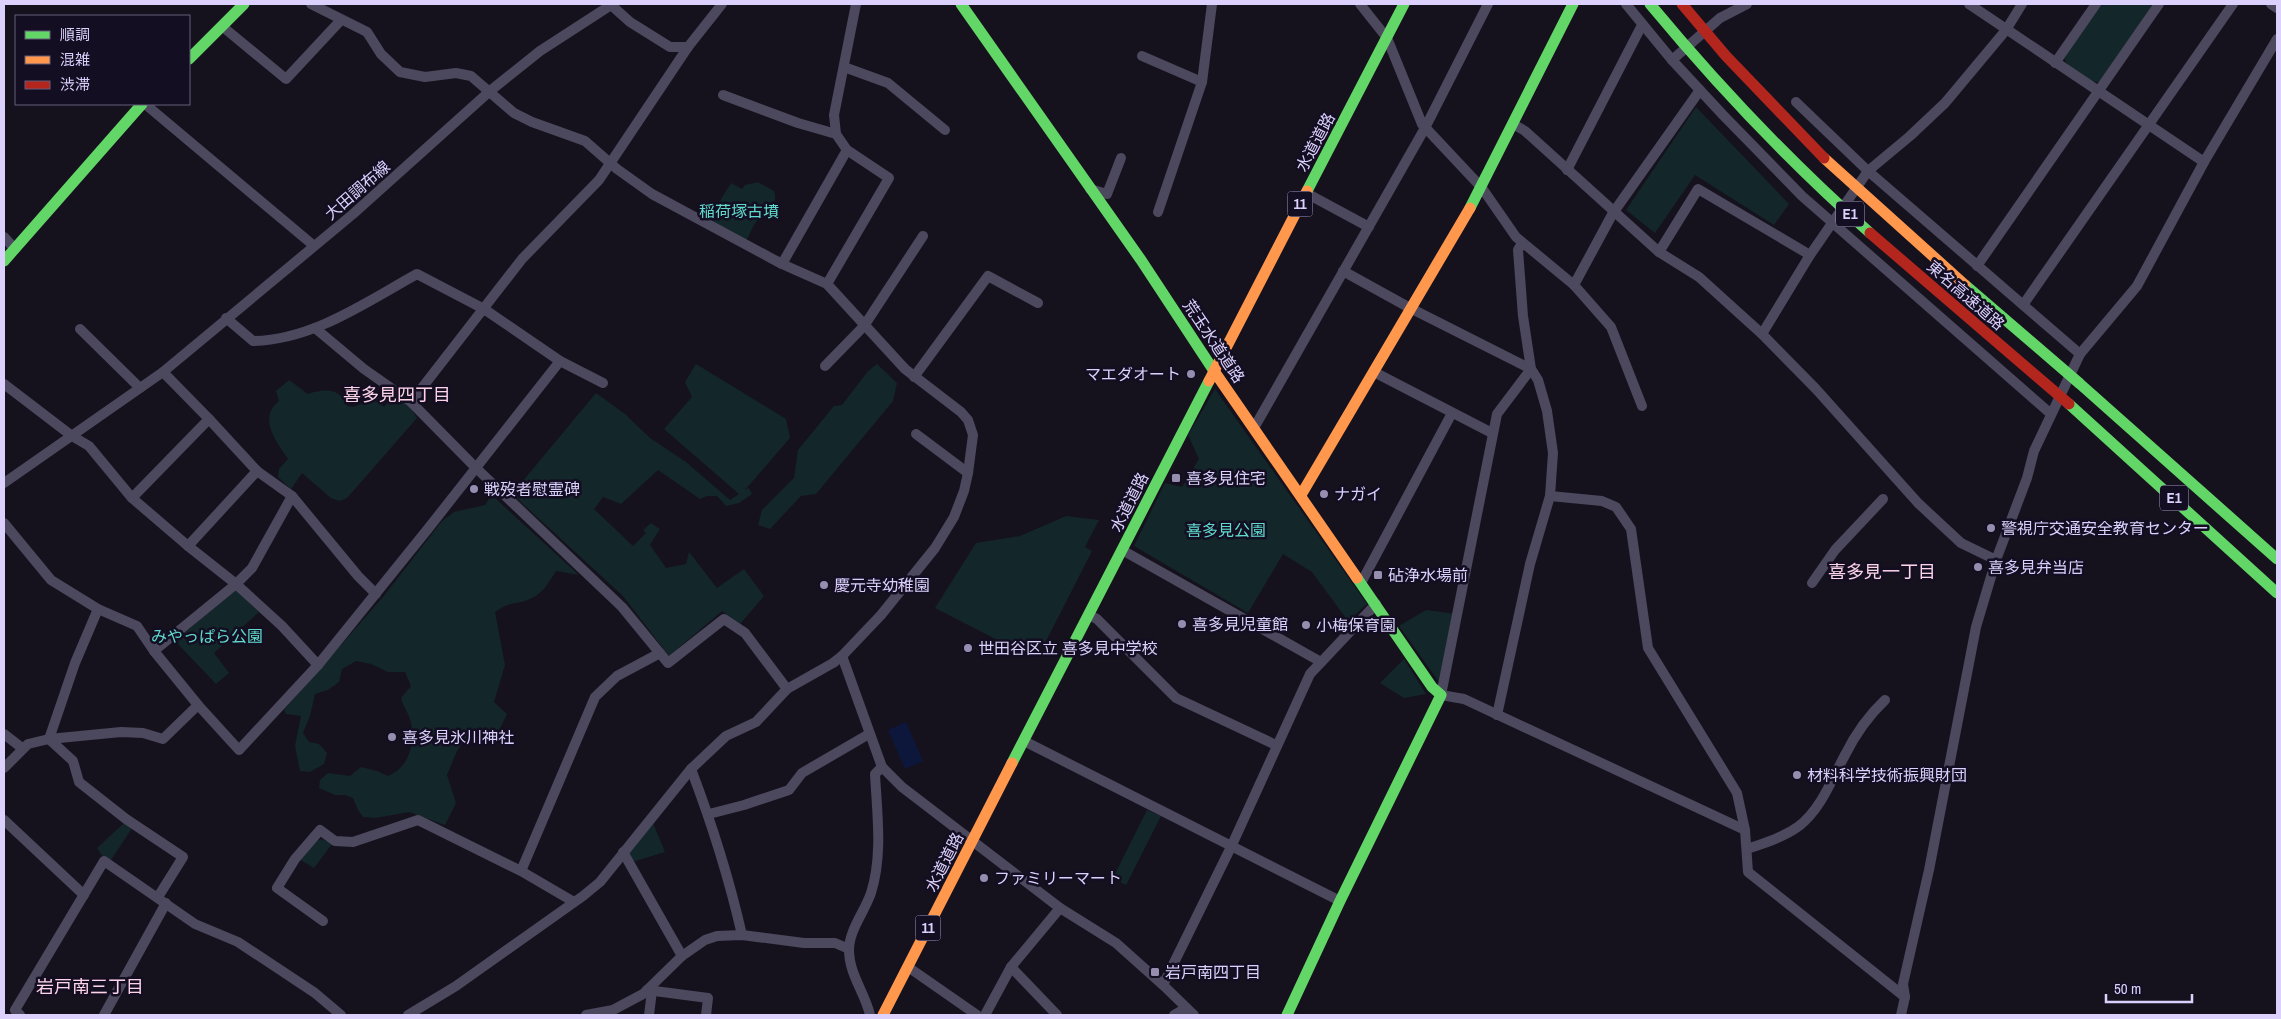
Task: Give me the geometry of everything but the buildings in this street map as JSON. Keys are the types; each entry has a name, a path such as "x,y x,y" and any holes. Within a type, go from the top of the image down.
{"main road":[{"path":"190,58 244,4"},
{"name":"荒玉水道道路","path":"961,4 1141,260 1214,371 1432,687 1441,695"},
{"name":"水道道路","path":"883,1015 1404,4"},
{"path":"1300,495 1482,188 1573,4"},
{"name":"東名高速道路","path":"1650,4 1728,94 1842,208 2069,404 2277,593"},
{"name":"東名高速道路","path":"1682,4 1744,75 1848,181 2277,559"},
{"path":"4,261 143,105"},
{"path":"1287,1015 1340,901 1441,695"}],"street":[{"path":"311,4 367,32 381,54 400,72 425,78 456,73 471,76 514,113 532,122 585,140 652,194 782,264 827,284 864,326 914,377 968,420 973,435 964,491 954,517 935,548 880,615 842,656 833,664 787,689 756,722 726,736 691,769 600,882 456,986 408,1015"},
{"name":"大田調布線","path":"5,478 72,436 163,372 353,214 490,91 540,51 610,4 630,22 670,47 688,47"},
{"path":"411,402 522,259 599,180 688,47 722,4"},
{"path":"827,284 890,178 847,150 836,134 834,115 856,4"},
{"path":"1158,212 1202,82 1212,4"},
{"path":"1360,4 1387,38 1417,114 1426,128 1482,188 1522,243 1574,285 1611,328 1642,406"},
{"path":"1254,428 1426,128 1488,4"},
{"path":"1626,4 1672,60 1767,161 1832,223 2051,414"},
{"path":"1672,60 1720,18 1747,4"},
{"path":"1969,4 2204,162"},
{"path":"1762,334 1810,256 1868,170 1910,136 1945,103 2006,30 2022,4"},
{"path":"2055,63 2096,4"},
{"path":"1976,266 2159,4"},
{"path":"2023,305 2233,4"},
{"path":"2271,4 2277,8"},
{"path":"223,27 286,79 341,20"},
{"path":"1567,170 1642,25"},
{"path":"1901,1015 1905,997 1903,984 1930,870 1976,627 1996,560 2028,478 2034,451 2080,354 2137,286 2204,162 2277,39"},
{"path":"1142,56 1202,82"},
{"path":"844,67 888,83 945,130"},
{"path":"1574,285 1613,213 1700,90"},
{"path":"723,95 798,123 836,134"},
{"path":"1796,102 1868,170 1976,266 2080,354"},
{"path":"145,105 314,245"},
{"path":"1513,124 1525,131 1613,213 1659,252 1699,277 1762,334 1816,389 1918,503 1961,543 1996,560"},
{"path":"782,264 847,150"},
{"path":"1089,188 1107,194 1121,158"},
{"path":"1659,252 1698,189 1810,256"},
{"path":"1306,193 1369,227"},
{"path":"825,366 864,326 924,236"},
{"path":"4,237 15,249"},
{"path":"1497,715 1530,564 1550,496 1553,453 1547,411 1538,380 1531,369 1520,280 1518,250 1522,243"},
{"path":"1343,271 1410,308 1531,369"},
{"path":"226,318 253,341 273,340 315,328 417,274 484,309 560,361 603,383"},
{"path":"914,377 988,276 1038,303"},
{"path":"315,328 364,369 411,402 475,467 622,607 668,663 724,620 745,633 787,689"},
{"path":"80,330 140,388"},
{"path":"4,522 51,580 98,609 137,626 198,705 239,750 318,664 376,594 560,361"},
{"path":"1531,369 1497,414 1441,695 1464,700 1745,830"},
{"path":"163,372 209,418 257,471 292,496 358,576 376,594"},
{"path":"1374,372 1492,433"},
{"path":"4,384 72,436 90,446 132,498 236,584 282,626 318,664"},
{"path":"1361,583 1452,413"},
{"path":"132,498 209,418"},
{"path":"916,434 968,473"},
{"path":"188,546 257,471"},
{"path":"154,650 236,584 252,568 292,496"},
{"path":"1550,496 1602,501 1616,507 1631,529 1648,648 1737,793 1745,830 1748,872 1905,997"},
{"path":"1812,583 1835,550 1883,499"},
{"path":"1122,550 1321,662"},
{"path":"1164,985 1231,847 1310,674 1376,604"},
{"path":"49,738 75,663 98,609"},
{"path":"1089,615 1097,619 1176,698 1276,745"},
{"path":"521,871 595,697 617,676 660,654"},
{"path":"842,656 868,734 882,767 902,787 972,842 1060,908 1116,944 1164,985 1190,1012"},
{"path":"1747,850 1774,840 1800,826 1822,800 1846,753 1869,715 1885,700"},
{"path":"4,768 28,744 49,738 121,732 143,733 162,740 198,705"},
{"path":"4,734 22,748"},
{"path":"709,814 752,803 789,790 802,773 868,734"},
{"path":"49,738 73,761 79,782 126,819 183,857 104,1015"},
{"path":"1024,741 1340,901"},
{"path":"870,1015 852,969 849,949 853,934 871,893 878,858 875,774 882,767"},
{"path":"691,769 709,814 729,879 742,936"},
{"path":"4,820 84,895"},
{"path":"323,921 277,888 295,860 320,830 335,841 353,842 418,820 521,871 574,902"},
{"path":"623,852 682,956"},
{"path":"20,1015 15,1010 104,861 194,924 238,942 315,993 341,1015"},
{"path":"985,1015 1011,967 1060,908"},
{"path":"588,1015 613,1010 650,991 682,956 705,940 717,936 742,936 804,943 835,943 849,949"},
{"path":"908,967 977,1015"},
{"path":"1011,967 1057,1015"},
{"path":"649,1015 650,991"},
{"path":"650,991 708,998 706,1015"},
{"path":"1174,1015 1190,1012"}],"green space":[{"path":"2101,4 2154,4 2099,82 2094,82 2073,70 2064,57"},
{"path":"1696,107 1789,204 1774,225 1695,175 1655,233 1626,210"},
{"name":"稲荷塚古墳","path":"758,182 774,191 775,201 756,221 746,241 708,220 731,183 742,189 745,185"},
{"path":"696,364 786,419 790,438 745,490 749,488 752,494 739,503 726,506 717,496 707,496 700,499 658,470 621,504 603,497 594,509 633,546 646,533 643,530 651,523 660,529 650,545 666,568 686,564 689,552 717,588 744,569 764,596 740,624 722,611 669,656 623,596 512,494 596,393 625,414 650,438 686,462 730,500 739,494 664,429 692,397 685,382"},
{"path":"877,364 897,383 893,401 816,494 801,496 770,529 758,525 762,510 794,478 798,450 834,406 842,405 868,371"},
{"path":"289,380 308,394 319,391 336,393 340,395 347,406 353,407 373,399 384,407 392,397 409,406 417,418 347,498 340,501 331,498 302,473 291,489 278,477 279,469 288,459 275,438 269,422 273,408 279,401 276,391"},
{"name":"喜多見公園","path":"1215,389 1367,604 1348,621 1312,572 1283,554 1248,613 1134,546 1165,483 1182,487 1199,459 1188,435"},
{"path":"495,498 579,575 556,571 546,586 536,596 510,604 495,612 505,665 494,702 507,714 495,739 488,740 470,732 457,751 447,775 456,803 445,825 409,812 376,818 363,817 353,798 345,795 335,795 319,788 320,780 328,773 350,776 361,767 388,776 406,761 411,747 412,731 410,720 401,698 411,686 405,672 388,672 371,664 356,661 342,669 339,682 328,690 315,694 310,716 303,733 309,742 319,744 327,753 324,764 310,772 300,771 295,746 301,716 286,714 284,710 383,597 442,521 454,512 485,505 489,499"},
{"path":"1066,516 1099,520 1085,547 1092,551 1043,647 1031,642 1015,649 935,608 976,543 1020,536"},
{"name":"みやっぱら公園","path":"235,589 259,612 214,653 229,673 216,684 175,641"},
{"path":"1426,610 1456,614 1439,682 1399,626"},
{"path":"1404,659 1426,694 1404,698 1380,683"},
{"path":"1147,810 1161,816 1126,885 1113,878"},
{"path":"651,818 665,852 629,863 623,852"},
{"path":"124,823 132,828 111,860 103,857 97,848"},
{"path":"322,839 332,844 314,868 299,859 315,841"}],"water":[{"path":"906,722 923,761 905,769 888,730"}],"traffic: fast":[{"path":"190,58 244,4"},
{"path":"961,4 1141,260 1214,371"},
{"path":"1307,191 1404,4"},
{"path":"1470,208 1573,4"},
{"path":"1650,4 1756,123 1811,179 1870,233"},
{"path":"4,261 141,105"},
{"path":"1965,285 2079,383"},
{"path":"1012,763 1209,381"},
{"path":"2079,383 2277,559"},
{"path":"2069,404 2277,593"},
{"path":"1287,1015 1340,901 1441,695 1432,687 1357,578"}],"traffic: slow":[{"path":"1824,158 1965,285"},
{"path":"1209,381 1307,191"},
{"path":"1301,495 1470,208"},
{"path":"1214,371 1357,578"},
{"path":"883,1015 1012,763"}],"traffic: jam":[{"path":"1682,4 1726,56 1824,158"},
{"path":"1870,233 2069,404"}],"place":[{"name":"マエダオート","path":"1191,374"},
{"name":"喜多見住宅","path":"1176,478"},
{"name":"戦歿者慰霊碑","path":"474,489"},
{"name":"ナガイ","path":"1324,494"},
{"name":"警視庁交通安全教育センター","path":"1991,528"},
{"name":"喜多見弁当店","path":"1978,567"},
{"name":"砧浄水場前","path":"1378,575"},
{"name":"慶元寺幼稚園","path":"824,585"},
{"name":"喜多見児童館","path":"1182,624"},
{"name":"小梅保育園","path":"1306,625"},
{"name":"世田谷区立 喜多見中学校","path":"968,648"},
{"name":"喜多見氷川神社","path":"392,737"},
{"name":"材料科学技術振興財団","path":"1797,775"},
{"name":"ファミリーマート","path":"984,878"},
{"name":"岩戸南四丁目","path":"1155,972"}],"district":[{"name":"喜多見四丁目","path":"397,395"},
{"name":"喜多見一丁目","path":"1882,572"},
{"name":"岩戸南三丁目","path":"90,987"}]}
